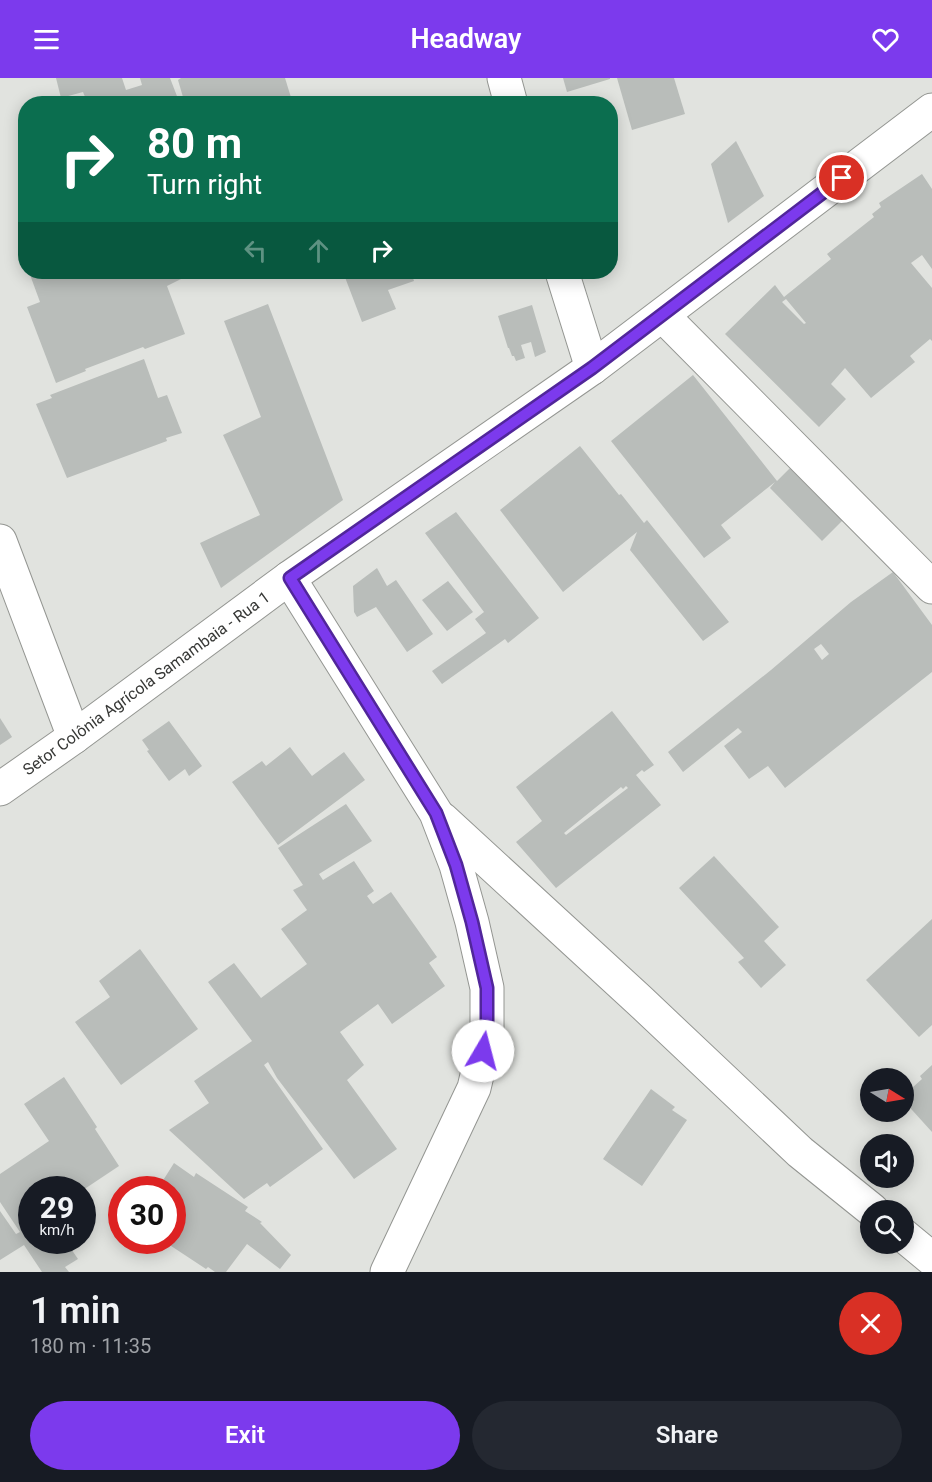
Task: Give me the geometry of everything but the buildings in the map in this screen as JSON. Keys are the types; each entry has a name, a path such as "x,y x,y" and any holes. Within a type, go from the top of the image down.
{"street":[{"path":"504,78 509,96"},
{"name":"Setor Colônia Agrícola Samambaia - Rua 1","path":"0,789 290,578 592,368 932,110"},
{"path":"564,279 592,368"},
{"path":"663,315 932,587"},
{"path":"0,542 74,737"},
{"path":"290,578 436,813 456,865 475,933 487,988 487,1033 474,1088 387,1272"},
{"path":"436,813 800,1152 860,1200"},
{"path":"914,1244 932,1259"}],"route":[{"path":"483,1051 487,1033 487,988 456,865 436,813 290,578 592,368 842,178"}]}
